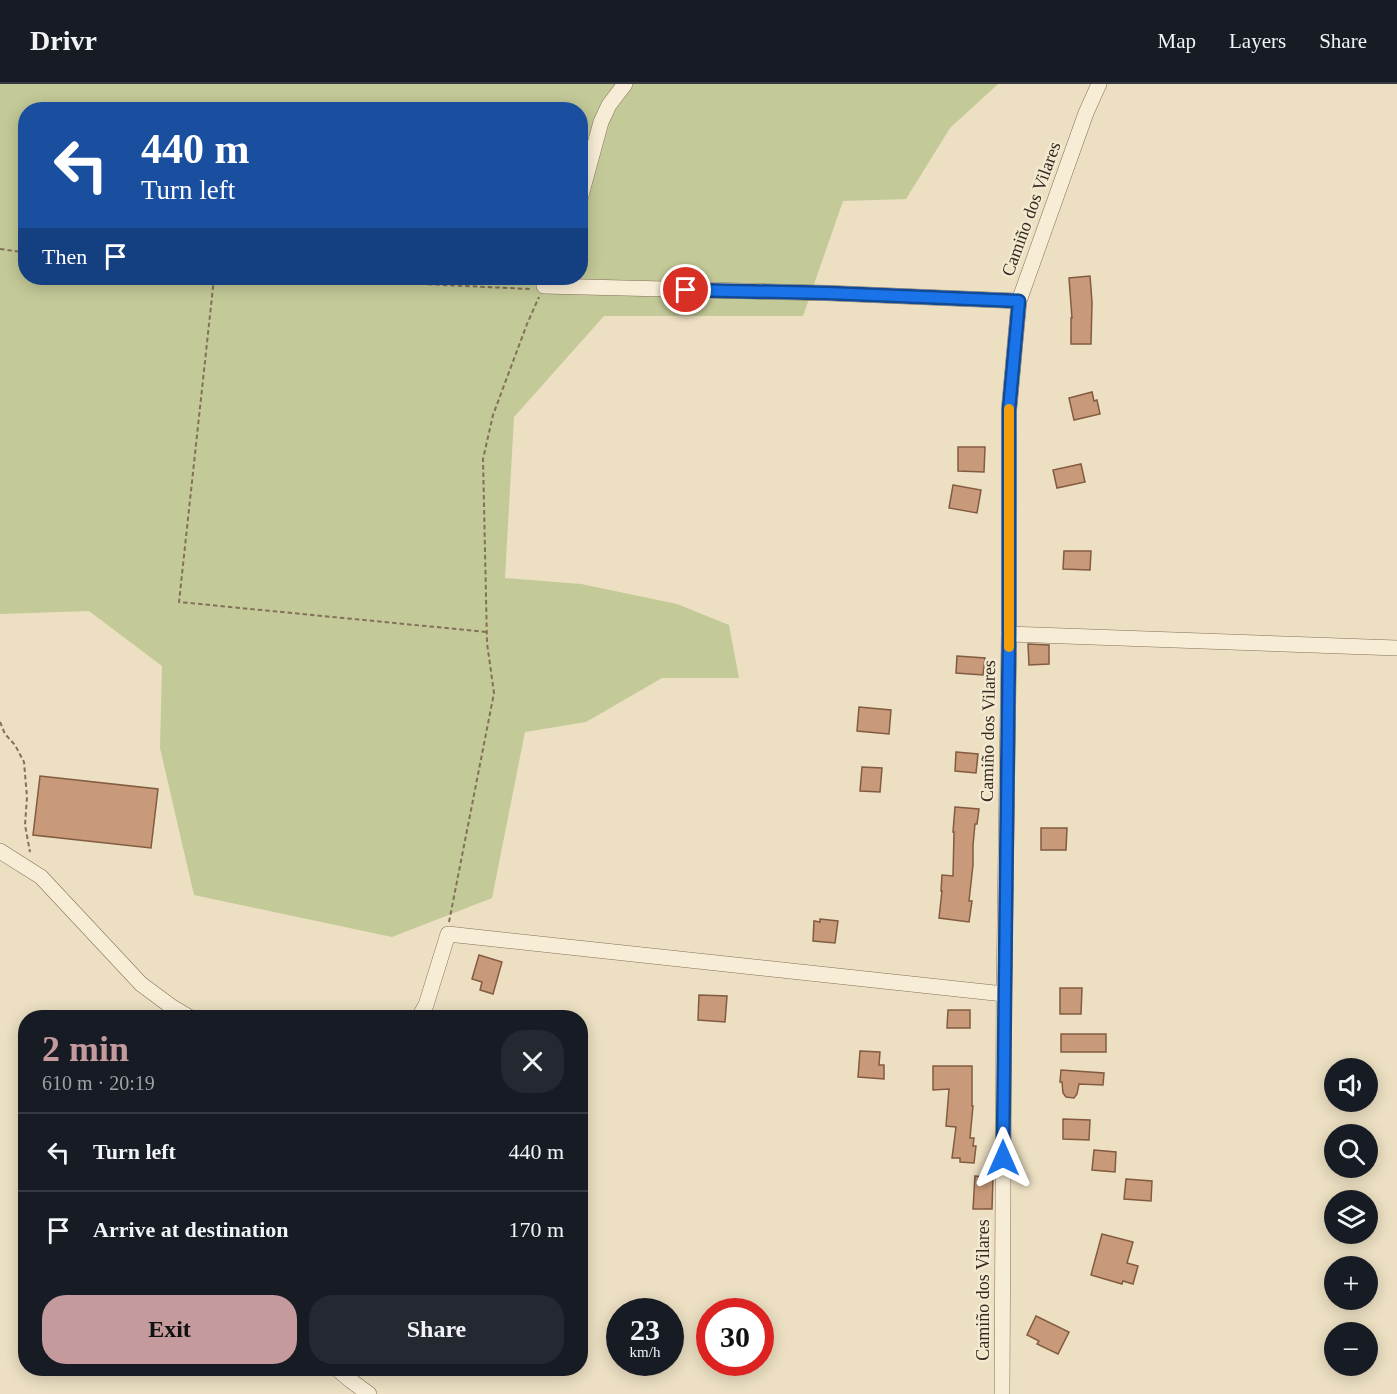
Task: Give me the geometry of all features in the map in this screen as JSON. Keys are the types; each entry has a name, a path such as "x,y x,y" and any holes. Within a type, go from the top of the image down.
{"street":[{"path":"588,170 601,123 609,105 625,84"},
{"name":"Camiño dos Vilares","path":"1002,1394 1009,410 1019,301 1086,113 1099,84"},
{"path":"588,284 1019,301"},
{"path":"1009,634 1397,648"},
{"path":"0,851 40,877 141,984 177,1010"},
{"path":"423,1010 448,934 1004,994"},
{"path":"345,1376 369,1394"}],"path":[{"path":"0,249 18,251"},
{"path":"213,285 179,602 487,632"},
{"path":"444,285 534,289 541,285"},
{"path":"448,934 449,918 494,693 487,632 483,459 493,415 527,324 545,285"},
{"path":"0,722 4,734 15,745 24,762 27,796 25,825 30,853"}],"green space":[{"path":"0,84 998,84 950,128 906,199 843,201 803,316 604,316 514,417 505,578 581,584 677,604 729,625 739,678 662,678 586,722 525,732 492,898 392,937 194,895 160,748 162,666 89,611 0,614"}],"building":[{"path":"1090,276 1091,344 1071,344 1069,278"},
{"path":"1092,392 1094,401 1097,400 1100,414 1074,420 1069,398"},
{"path":"958,447 985,447 984,472 958,471"},
{"path":"1081,464 1085,482 1057,488 1053,470"},
{"path":"953,485 981,490 977,513 949,508"},
{"path":"1064,551 1091,551 1090,570 1063,569"},
{"path":"1028,644 1049,645 1049,664 1029,665"},
{"path":"957,656 985,658 983,675 956,673"},
{"path":"859,707 891,710 889,734 857,731"},
{"path":"956,752 978,754 976,773 955,771"},
{"path":"862,767 882,768 880,792 860,791"},
{"path":"40,776 158,789 151,848 33,835"},
{"path":"955,807 979,809 973,845 969,901 972,901 969,922 939,918 942,875 953,876"},
{"path":"1041,828 1067,828 1066,850 1041,850"},
{"path":"820,919 838,921 835,943 813,941 814,921 820,922"},
{"path":"479,955 502,962 493,994 480,990 482,982 472,979"},
{"path":"1060,988 1082,988 1081,1014 1060,1014"},
{"path":"699,995 727,996 725,1022 698,1020"},
{"path":"948,1010 970,1010 970,1028 947,1028"},
{"path":"1061,1034 1106,1034 1106,1052 1061,1052"},
{"path":"860,1051 880,1052 879,1065 884,1065 884,1079 858,1077"},
{"path":"933,1066 972,1066 973,1106 970,1138 974,1138 973,1146 976,1146 974,1163 960,1162 960,1158 952,1158 956,1127 946,1126 949,1089 933,1090"},
{"path":"1061,1070 1104,1073 1103,1085 1079,1084 1074,1098 1066,1097 1063,1093 1062,1082 1060,1082"},
{"path":"1063,1119 1090,1120 1089,1140 1063,1139"},
{"path":"1094,1150 1116,1152 1115,1172 1092,1170"},
{"path":"975,1176 993,1178 992,1209 973,1209"},
{"path":"1126,1179 1152,1181 1151,1201 1124,1199"},
{"path":"1102,1234 1133,1242 1127,1263 1138,1266 1133,1284 1123,1281 1122,1284 1091,1275"},
{"path":"1036,1316 1069,1332 1058,1354 1037,1344 1039,1341 1027,1335"}],"slow traffic":[{"path":"1009,409 1009,647"}],"route":[{"path":"686,290 1019,301 1009,410 1003,1158"}]}
